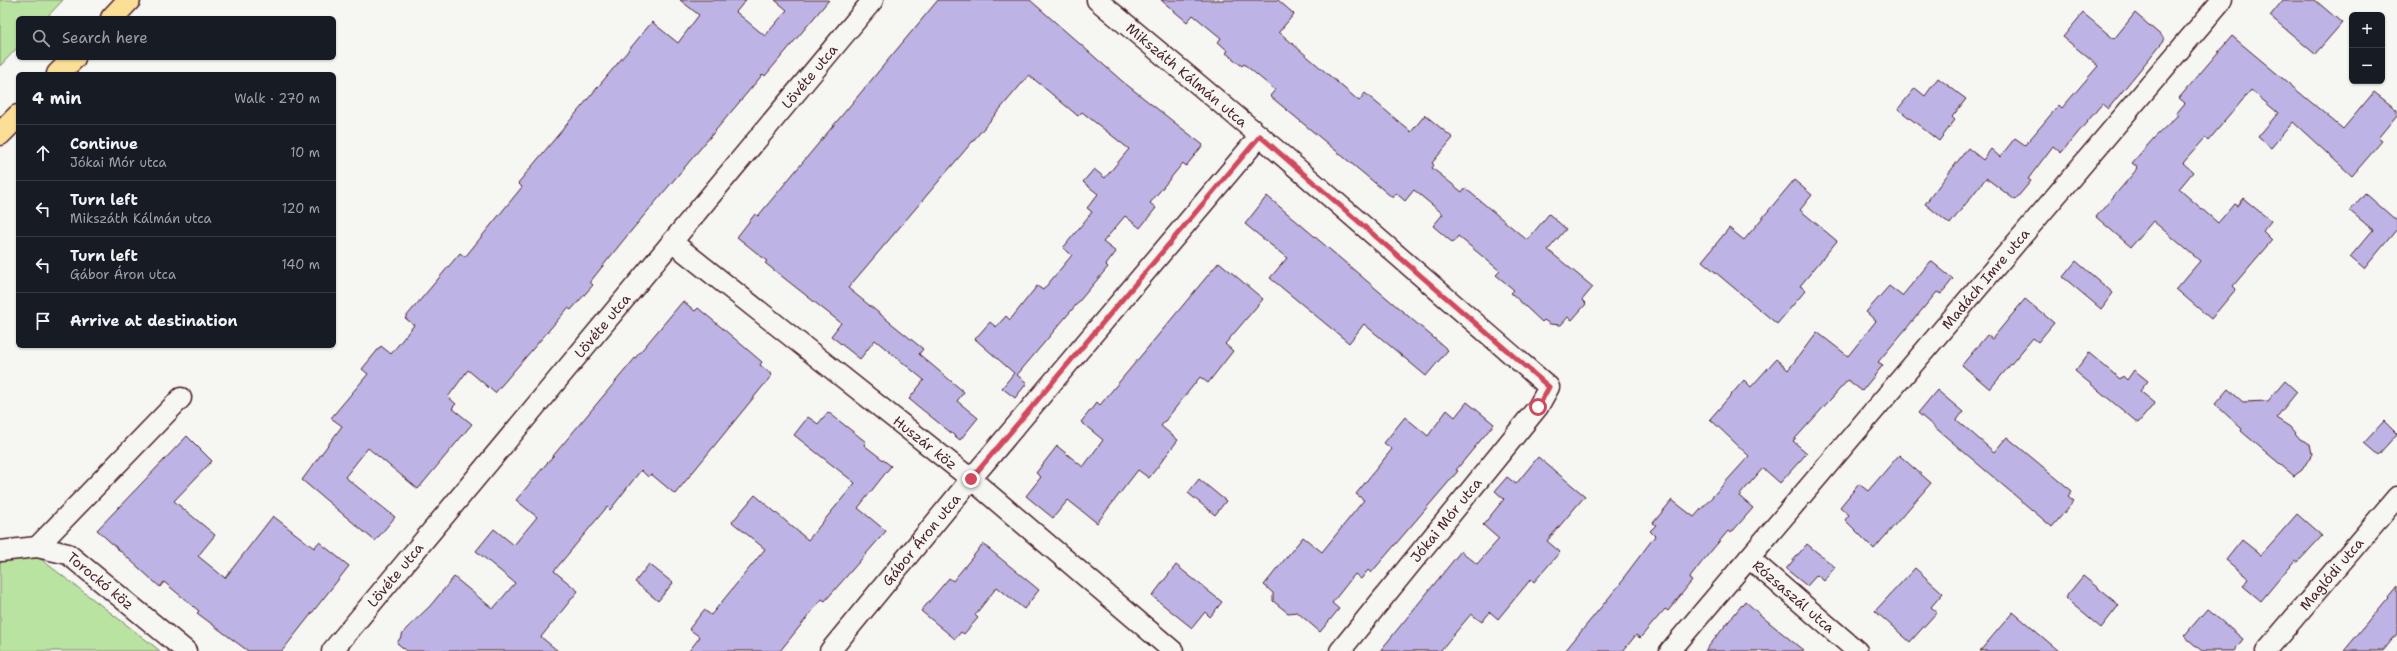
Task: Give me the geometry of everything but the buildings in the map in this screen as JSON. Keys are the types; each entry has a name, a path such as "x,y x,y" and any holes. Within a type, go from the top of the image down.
{"main road":[{"path":"114,16 129,0"},
{"path":"60,72 72,60"},
{"path":"0,134 16,118"}],"street":[{"name":"Lövéte utca","path":"332,651 872,0"},
{"name":"Mikszáth Kálmán utca","path":"1097,0 1260,136 1549,387"},
{"name":"Madách Imre utca","path":"1670,651 2222,0"},
{"name":"Gábor Áron utca","path":"830,651 971,479 1260,136"},
{"name":"Huszár köz","path":"672,242 971,479 1173,651"},
{"name":"Jókai Mór utca","path":"1340,651 1538,407 1549,387"},
{"path":"37,547 181,398"},
{"name":"Maglódi utca","path":"2266,651 2397,497"},
{"name":"Torockó köz","path":"0,551 37,547 68,554 186,651"},
{"name":"Rózsaszál utca","path":"1749,558 1857,651"}],"green space":[{"path":"0,0 63,0 48,16 16,16 16,49 0,66"},
{"path":"38,557 160,651 0,651 0,562"}],"route":[{"path":"971,479 1260,136 1549,387 1538,407"}]}
